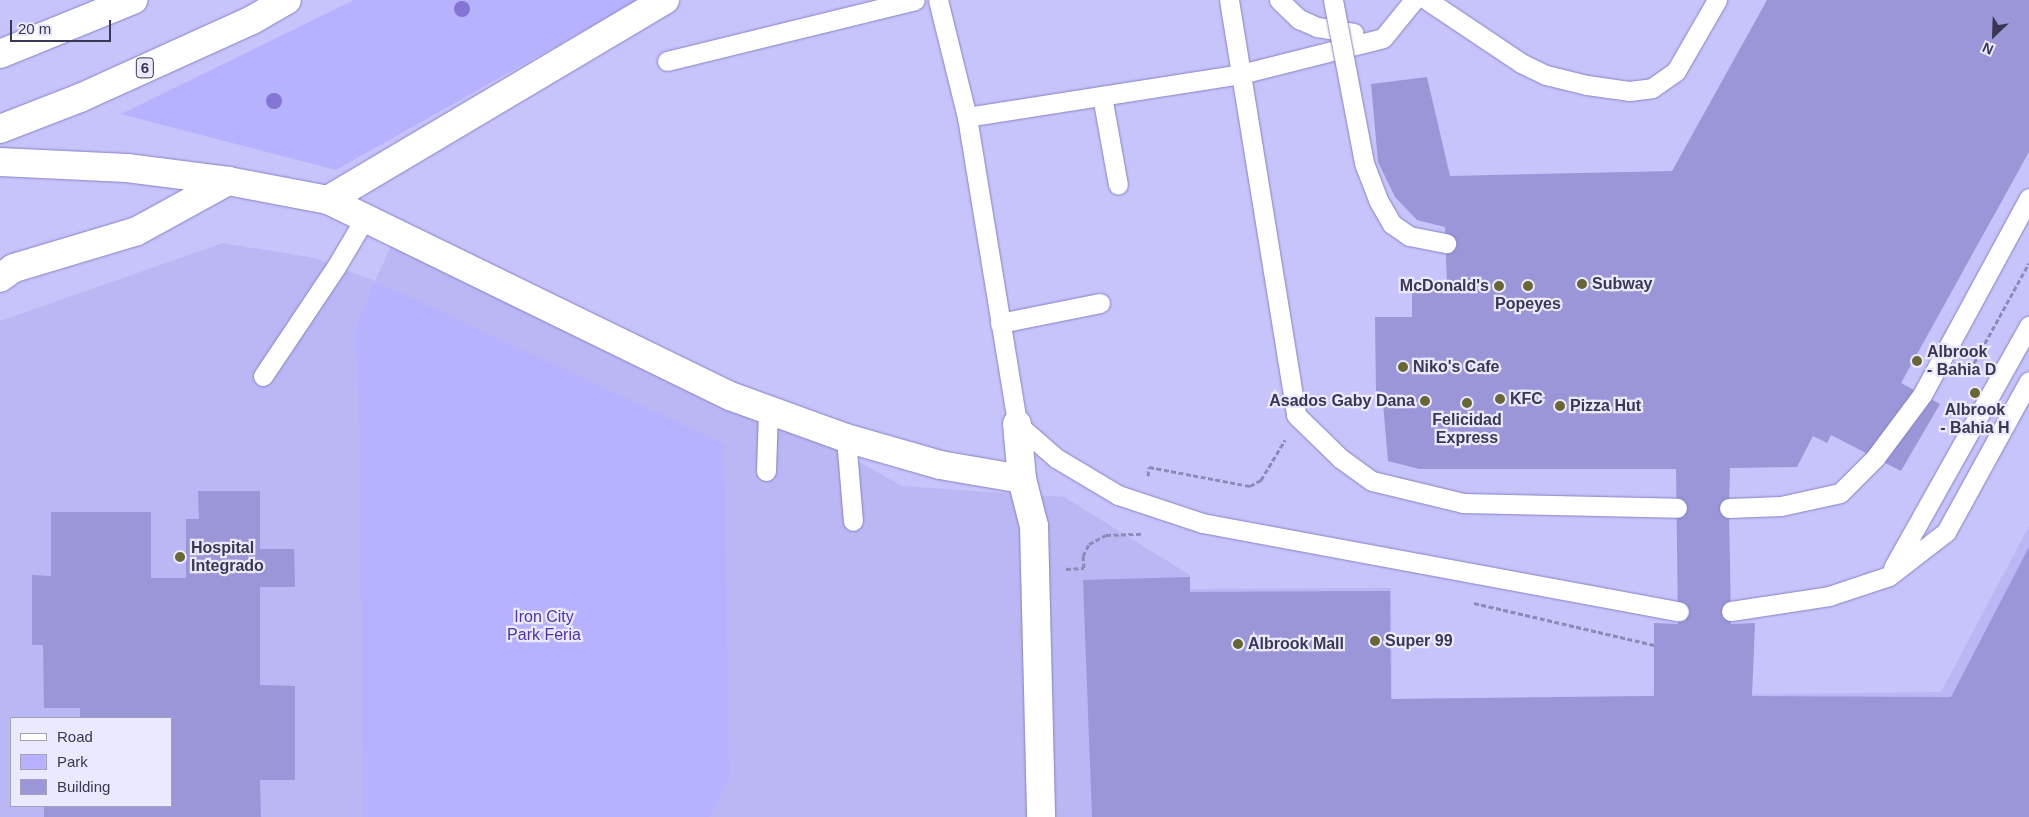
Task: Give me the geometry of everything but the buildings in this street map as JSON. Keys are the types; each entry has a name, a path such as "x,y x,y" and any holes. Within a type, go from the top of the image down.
{"main road":[{"path":"0,54 132,0"},
{"name":"6","path":"0,129 80,98 252,20 287,0"},
{"path":"328,200 665,0"},
{"path":"0,162 127,168 228,180 328,200 730,396 846,438 940,465 1022,480"},
{"path":"0,278 14,268 137,232 228,180"},
{"path":"1017,424 1022,480 1034,526 1041,817"}],"lane":[{"path":"667,61 915,0"},
{"path":"938,0 967,117 1017,424 1056,458 1118,495 1202,523 1679,611"},
{"path":"1229,0 1296,415 1340,458 1372,480 1463,503 1678,508"},
{"path":"1279,0 1299,19 1317,27 1383,38"},
{"path":"1333,0 1364,163 1378,200 1392,224 1409,236 1446,243"},
{"path":"967,117 1241,74 1383,38 1414,0"},
{"path":"1427,0 1521,63 1546,74 1587,85 1629,91 1652,88 1676,71 1717,0"},
{"path":"1102,96 1118,184"},
{"path":"1730,508 1781,506 1840,493 1874,458 1922,395 2029,198"},
{"path":"263,376 336,268 365,218"},
{"path":"1000,323 1100,303"},
{"path":"1888,576 2029,326"},
{"path":"1731,610 1829,596 1888,576 1946,532 2029,381"},
{"path":"766,471 768,411"},
{"path":"846,438 853,521"}],"path":[{"path":"1973,365 2029,263"},
{"path":"1137,533 1150,467 1250,486 1262,480 1276,458 1296,415"},
{"path":"1035,571 1084,568 1083,556 1089,544 1106,535 1137,533 1146,535"},
{"path":"1467,602 1654,645"}],"shaded area":[{"name":"Albrook Mall","path":"397,233 768,411 902,486 1064,497 1190,575 1190,589 1391,588 1392,699 1941,692 2029,526 2029,817 0,817 0,321 223,243 315,258 375,281"}],"green space":[{"path":"354,0 638,0 336,170 121,114"},
{"name":"Iron City Park Feria","path":"375,281 724,444 729,779 709,817 363,817 359,395 355,331"}],"place":[{"name":"Subway","path":"1582,284"},
{"name":"McDonald's","path":"1499,286"},
{"name":"Popeyes","path":"1528,286"},
{"name":"Albrook - Bahia D","path":"1917,361"},
{"name":"Niko's Cafe","path":"1403,367"},
{"name":"Albrook - Bahia H","path":"1975,393"},
{"name":"KFC","path":"1500,399"},
{"name":"Asados Gaby Dana","path":"1425,401"},
{"name":"Felicidad Express","path":"1467,403"},
{"name":"Pizza Hut","path":"1560,406"},
{"name":"Hospital Integrado","path":"180,557"},
{"name":"Super 99","path":"1375,641"},
{"name":"Albrook Mall","path":"1238,644"}]}
